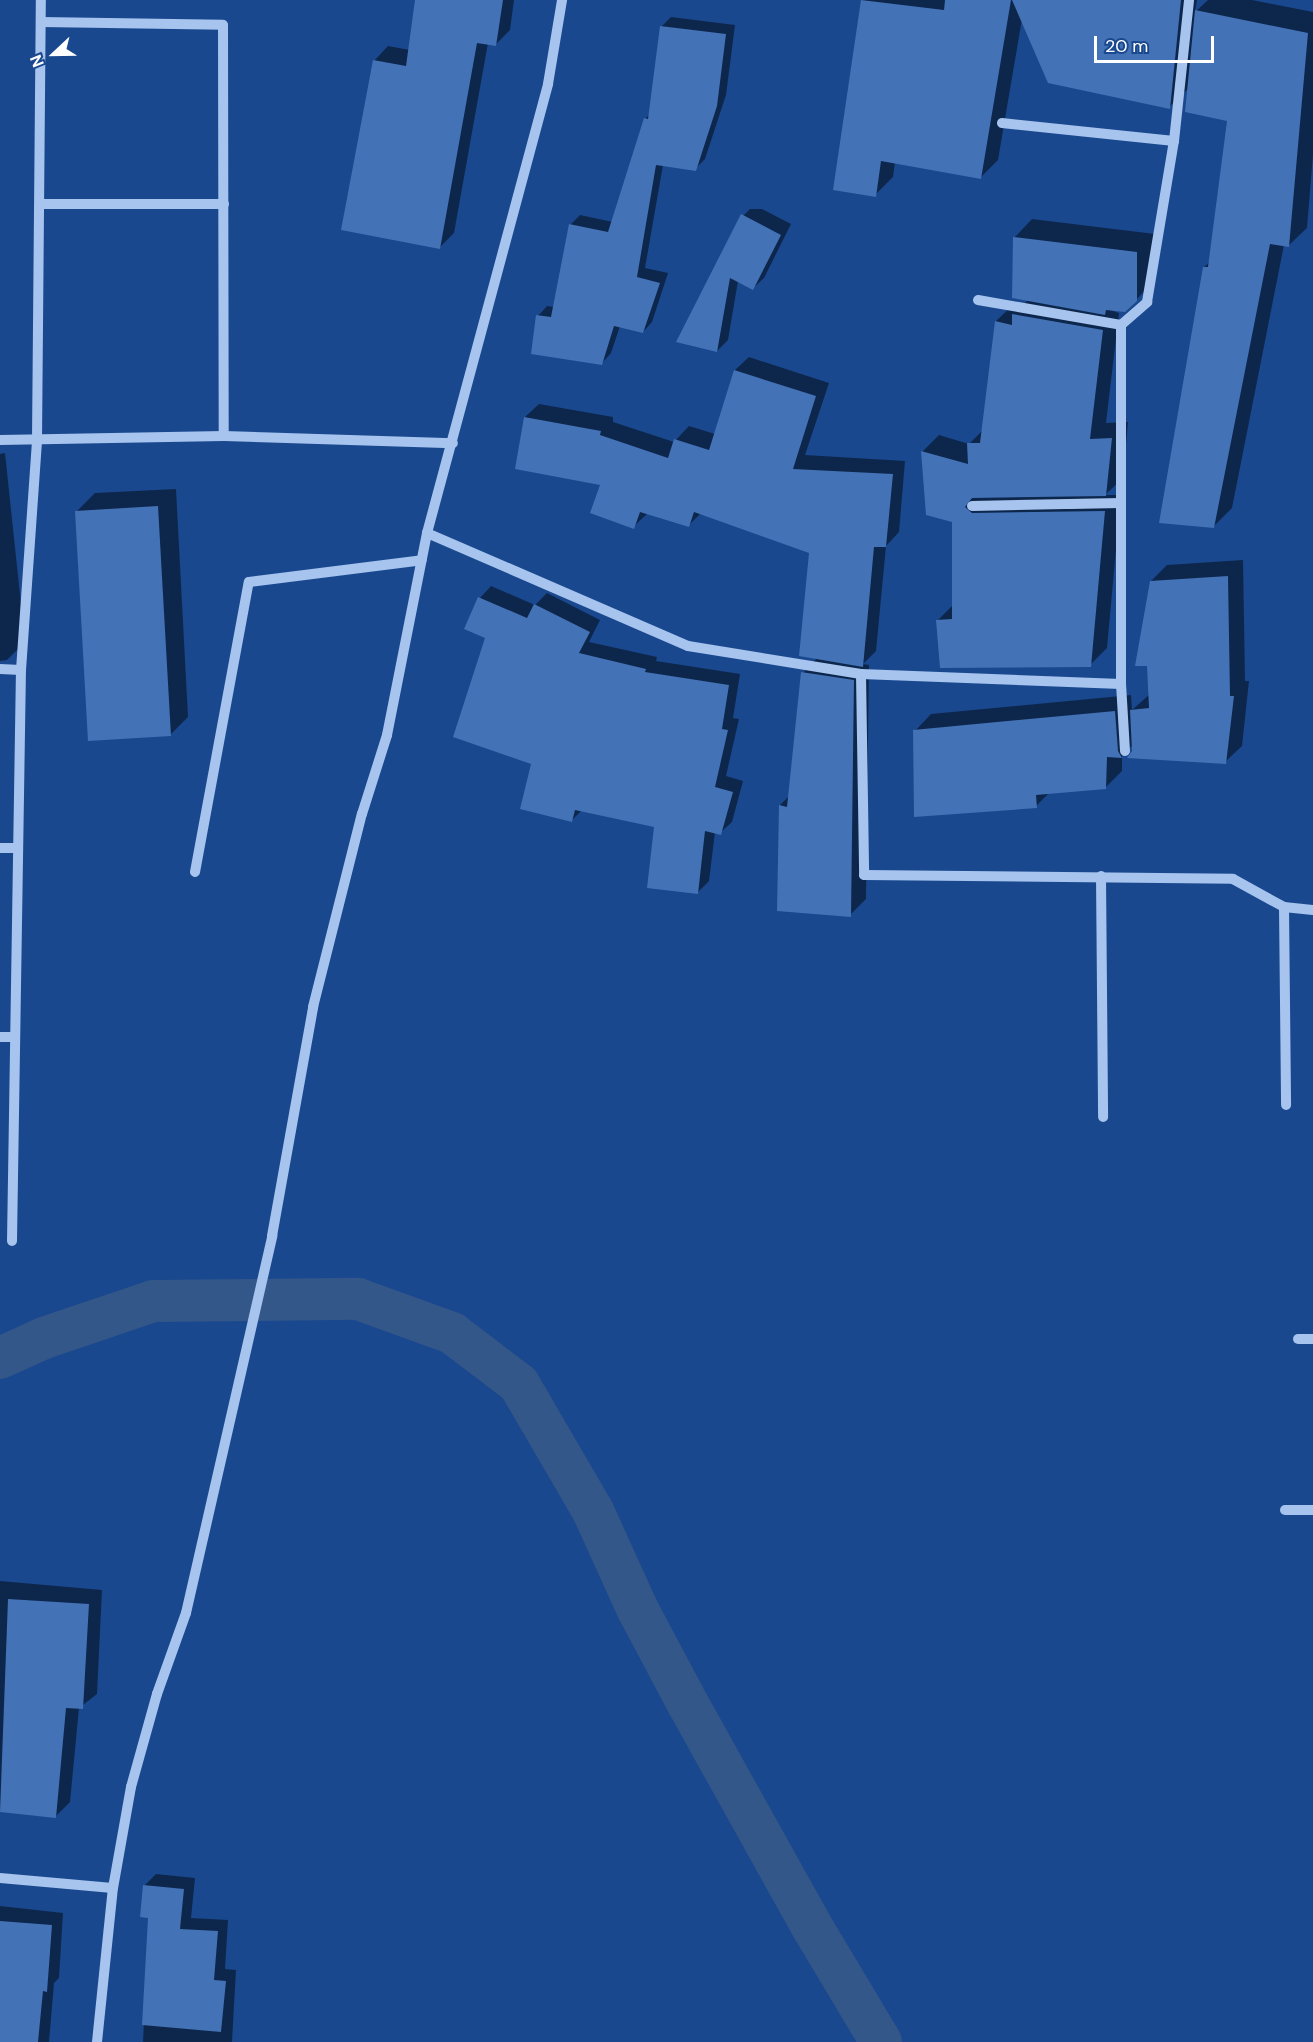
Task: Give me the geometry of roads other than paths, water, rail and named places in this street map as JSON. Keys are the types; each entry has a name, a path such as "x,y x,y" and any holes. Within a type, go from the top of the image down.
{"street":[{"path":"12,1240 21,670 37,440 41,0"},
{"path":"97,2042 112,1888 131,1787 157,1694 186,1613 272,1236 313,1006 362,814 387,735 427,533 548,84 562,0"},
{"path":"1125,751 1120,684 1121,325 1146,302 1174,141 1189,0"},
{"path":"41,22 223,25 224,436"},
{"path":"1002,123 1174,141"},
{"path":"40,204 224,204"},
{"path":"978,300 1121,325"},
{"path":"0,440 224,436 453,443"},
{"path":"972,506 1121,503"},
{"path":"427,533 688,646 861,674 1120,684"},
{"path":"195,872 249,582 422,560"},
{"path":"0,669 21,670"},
{"path":"861,674 864,875 1233,879 1284,907 1313,910"},
{"path":"0,848 18,848"},
{"path":"1101,876 1103,1117"},
{"path":"1284,907 1286,1105"},
{"path":"0,1037 15,1037"},
{"path":"1298,1339 1313,1339"},
{"path":"1285,1510 1313,1510"},
{"path":"0,1878 112,1888"}],"waterway":[{"path":"0,1358 44,1338 153,1301 358,1299 452,1333 519,1384 593,1511 638,1610 688,1704 811,1925 881,2042"}]}
